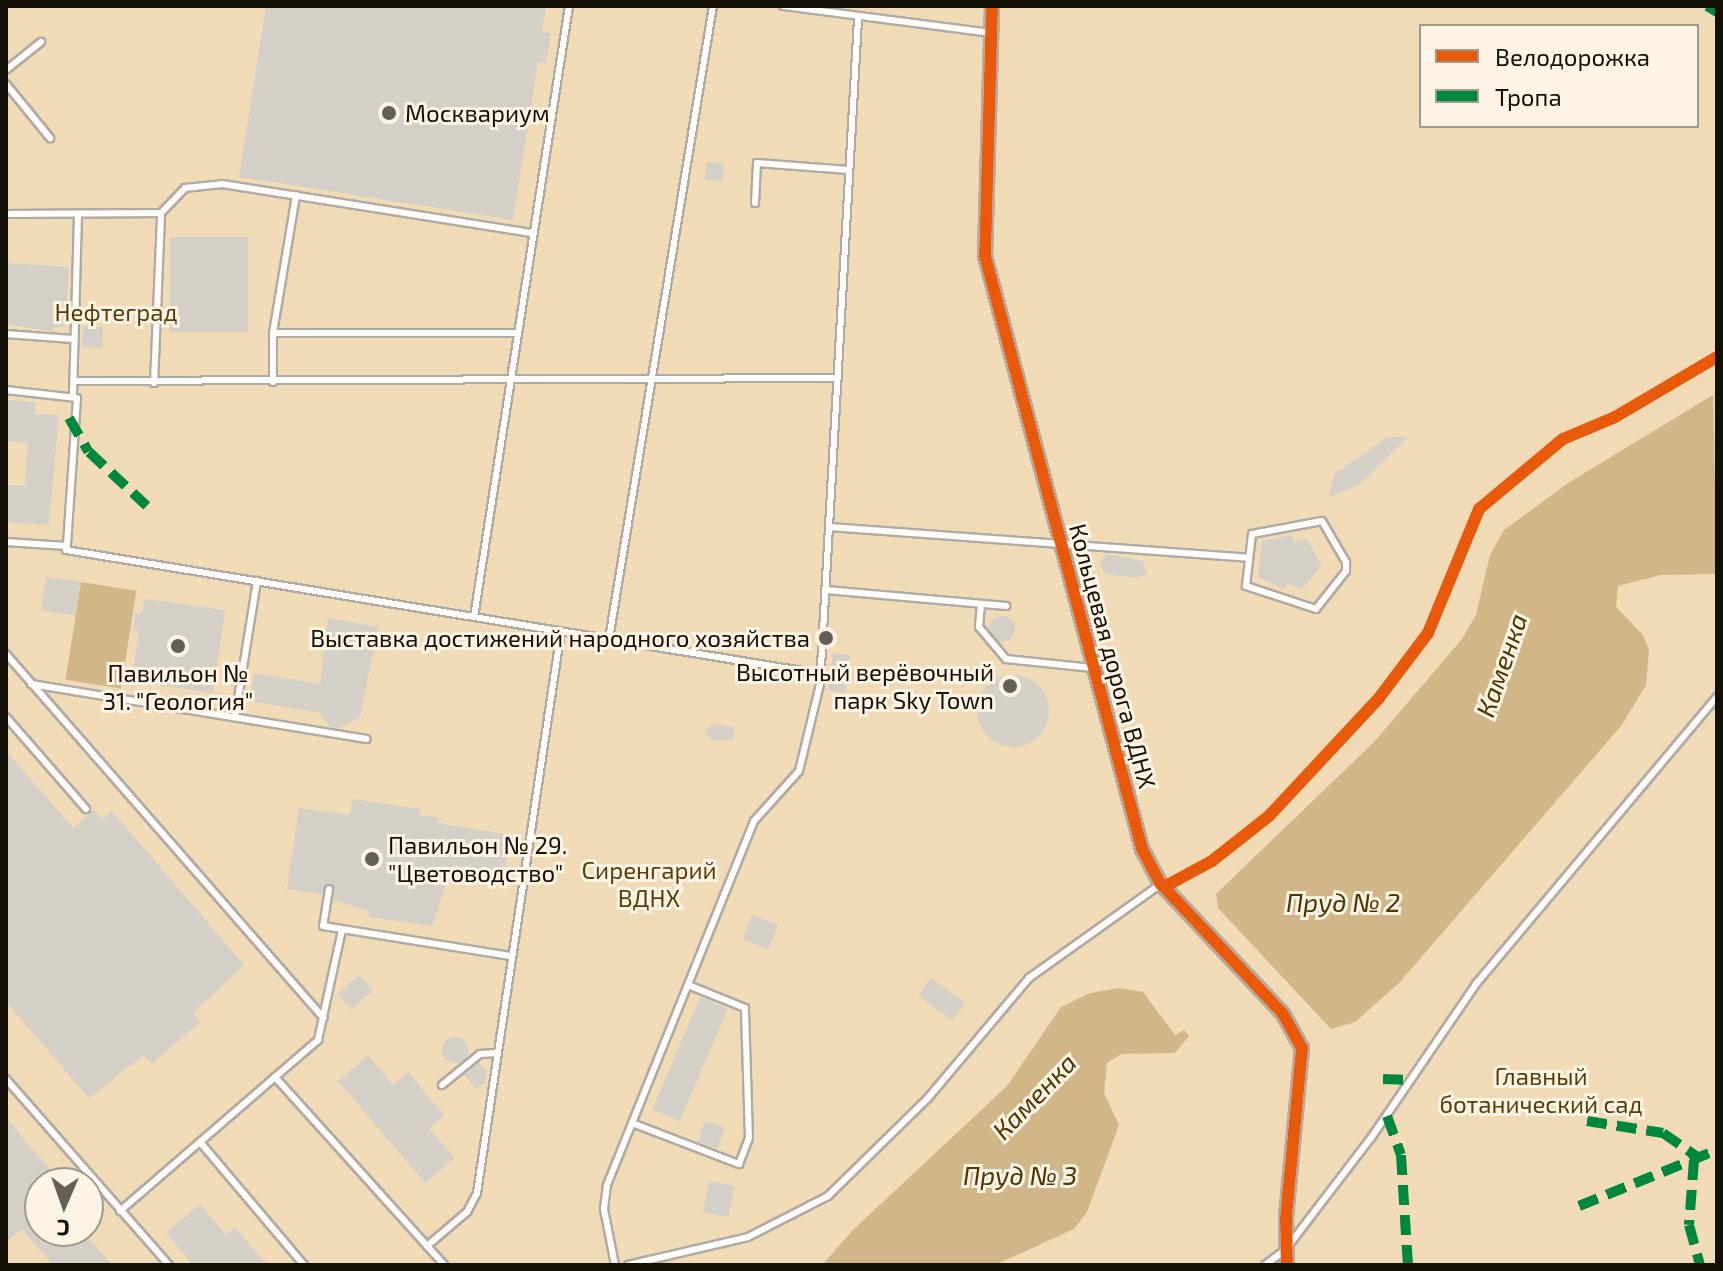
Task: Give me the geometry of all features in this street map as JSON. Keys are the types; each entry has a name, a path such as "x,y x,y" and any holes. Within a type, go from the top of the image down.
{"street":[{"name":"Кольцевая дорога ВДНХ","path":"992,6 985,256 1142,849 1161,884 1283,1014 1301,1042 1304,1068 1287,1265"}],"lane":[{"path":"474,617 569,6"},
{"path":"609,639 713,6"},
{"path":"783,6 991,33"},
{"path":"615,1265 604,1201 632,1123 754,821 799,771 821,674 857,18 852,6"},
{"path":"6,70 41,42"},
{"path":"6,84 50,138"},
{"path":"755,203 757,163 849,170"},
{"path":"154,383 161,213 174,195 196,184 296,195 533,233"},
{"path":"273,382 273,333 296,195"},
{"path":"6,214 161,213"},
{"path":"78,215 66,550 821,674"},
{"path":"273,333 518,333"},
{"path":"6,334 72,339"},
{"path":"74,381 838,378"},
{"path":"6,390 73,394"},
{"path":"1322,521 1346,562 1346,571 1316,609 1246,586 1249,558 1252,534 1322,521"},
{"path":"829,527 1249,558"},
{"path":"6,542 67,546"},
{"path":"235,717 257,581"},
{"path":"826,590 1006,606"},
{"path":"981,604 979,627 1006,659 1093,668"},
{"path":"427,1246 475,1200 561,631"},
{"path":"6,654 323,1018"},
{"path":"30,684 367,739"},
{"path":"1265,1265 1286,1249 1387,1116 1476,984 1717,697"},
{"path":"6,717 86,809"},
{"path":"628,1265 751,1236 828,1196 928,1098 1029,978 1161,884"},
{"path":"329,889 323,926 511,956"},
{"path":"120,1211 318,1040 342,930"},
{"path":"632,1123 739,1164 749,1138 745,1008 688,985"},
{"path":"442,1085 480,1054 497,1053"},
{"path":"275,1077 444,1265"},
{"path":"6,1079 169,1265"},
{"path":"200,1142 304,1265"}],"green space":[{"name":"Выставка достижений народного хозяйства","path":"6,6 1717,6 1717,1265 6,1265"}],"water":[{"name":"Пруд № 2","path":"1713,395 1717,574 1661,575 1618,586 1616,607 1643,635 1649,650 1646,685 1621,726 1399,983 1355,1022 1331,1029 1218,908 1216,894 1375,741 1462,639 1476,615 1490,555 1504,530 1568,483"},
{"path":"81,582 136,591 121,689 66,680"},
{"name":"Пруд № 3","path":"1119,988 1143,992 1175,1035 1184,1030 1189,1036 1175,1053 1121,1054 1107,1063 1104,1093 1119,1125 1087,1212 1074,1229 995,1265 822,1265 854,1229 1007,1086 1061,1007 1090,993"}],"building":[{"name":"Москвариум","path":"266,6 546,6 542,32 551,33 546,63 538,62 513,220 239,177"},
{"path":"706,162 724,163 723,181 705,180"},
{"path":"170,237 248,237 248,332 170,332"},
{"path":"6,263 69,267 65,327 53,327 53,332 6,324"},
{"path":"83,326 103,327 102,348 82,347"},
{"path":"6,400 35,402 34,414 59,415 49,525 6,522 6,485 25,486 28,443 6,441"},
{"path":"1388,437 1408,437 1359,485 1329,497 1334,474"},
{"path":"1292,535 1294,542 1307,539 1322,566 1301,589 1287,583 1284,589 1258,577 1262,541"},
{"path":"1107,554 1143,561 1147,573 1137,578 1105,574 1100,562"},
{"path":"46,577 81,582 76,616 41,611"},
{"name":"Павильон № 31. \"Геология\"","path":"144,599 225,610 213,693 131,681 139,631 133,630 135,614 141,614"},
{"path":"1002,616 1011,620 1015,629 1011,638 1002,642 993,638 989,629 993,620"},
{"path":"328,618 378,627 360,717 339,728 330,727 320,713 249,701 254,673 320,684"},
{"path":"833,653 850,655 845,693 828,691"},
{"path":"1020,675 1039,685 1047,697 1047,725 1039,737 1027,745 1006,747 987,737 979,725 977,704 987,685 999,677"},
{"path":"712,724 734,727 733,740 712,740 705,732"},
{"path":"6,751 73,828 94,810 102,819 112,811 244,965 193,1013 200,1022 152,1064 144,1055 89,1098 6,1002"},
{"name":"Павильон № 29. \"Цветоводство\"","path":"352,799 420,809 419,815 439,818 438,823 510,835 504,873 452,865 432,926 369,917 370,911 333,900 331,883 322,894 287,889 299,808 350,815"},
{"path":"752,915 778,925 769,949 743,939"},
{"path":"359,975 373,991 352,1009 338,993"},
{"path":"931,978 965,1003 952,1020 918,996"},
{"path":"700,997 728,1009 680,1121 652,1109"},
{"path":"455,1037 464,1041 468,1050 464,1059 455,1063 446,1059 442,1050 446,1041"},
{"path":"368,1055 393,1085 408,1072 444,1115 429,1128 455,1158 425,1183 338,1081"},
{"path":"479,1063 487,1072 485,1082 476,1089 464,1075"},
{"path":"6,1118 48,1167 24,1167 24,1231 22,1229 6,1242"},
{"path":"705,1121 725,1128 718,1149 698,1142"},
{"path":"709,1181 735,1186 728,1217 703,1212"},
{"path":"200,1204 226,1235 235,1227 267,1265 193,1265 166,1233"},
{"path":"38,1247 97,1247 112,1265 53,1265"}],"marked path":[{"path":"1707,6 1717,12"},
{"path":"69,418 89,452 147,506"},
{"path":"1383,1079 1411,1080"},
{"path":"1387,1116 1401,1155 1408,1265"},
{"path":"1587,1121 1663,1133 1699,1158"},
{"path":"1579,1206 1717,1150"},
{"path":"1694,1160 1689,1225 1700,1265"}],"cycle path":[{"path":"992,6 985,256 1142,849 1161,884 1283,1014 1302,1048 1286,1218 1287,1265"},
{"path":"1164,887 1212,861 1269,816 1379,698 1428,633 1479,509 1563,439 1615,417 1717,357"}],"place":[{"name":"Москвариум","path":"389,113"},
{"name":"Выставка достижений народного хозяйства","path":"826,638"},
{"name":"Павильон № 31. \"Геология\"","path":"178,646"},
{"name":"Высотный верёвочный парк Sky Town","path":"1010,686"},
{"name":"Павильон № 29. \"Цветоводство\"","path":"372,859"}],"park label":[{"name":"Нефтеград","path":"116,312"},
{"name":"Сиренгарий ВДНХ","path":"649,884"},
{"name":"Главный ботанический сад","path":"1541,1090"}],"water label":[{"name":"Каменка","path":"1501,665"},
{"name":"Каменка","path":"1034,1096"}]}
